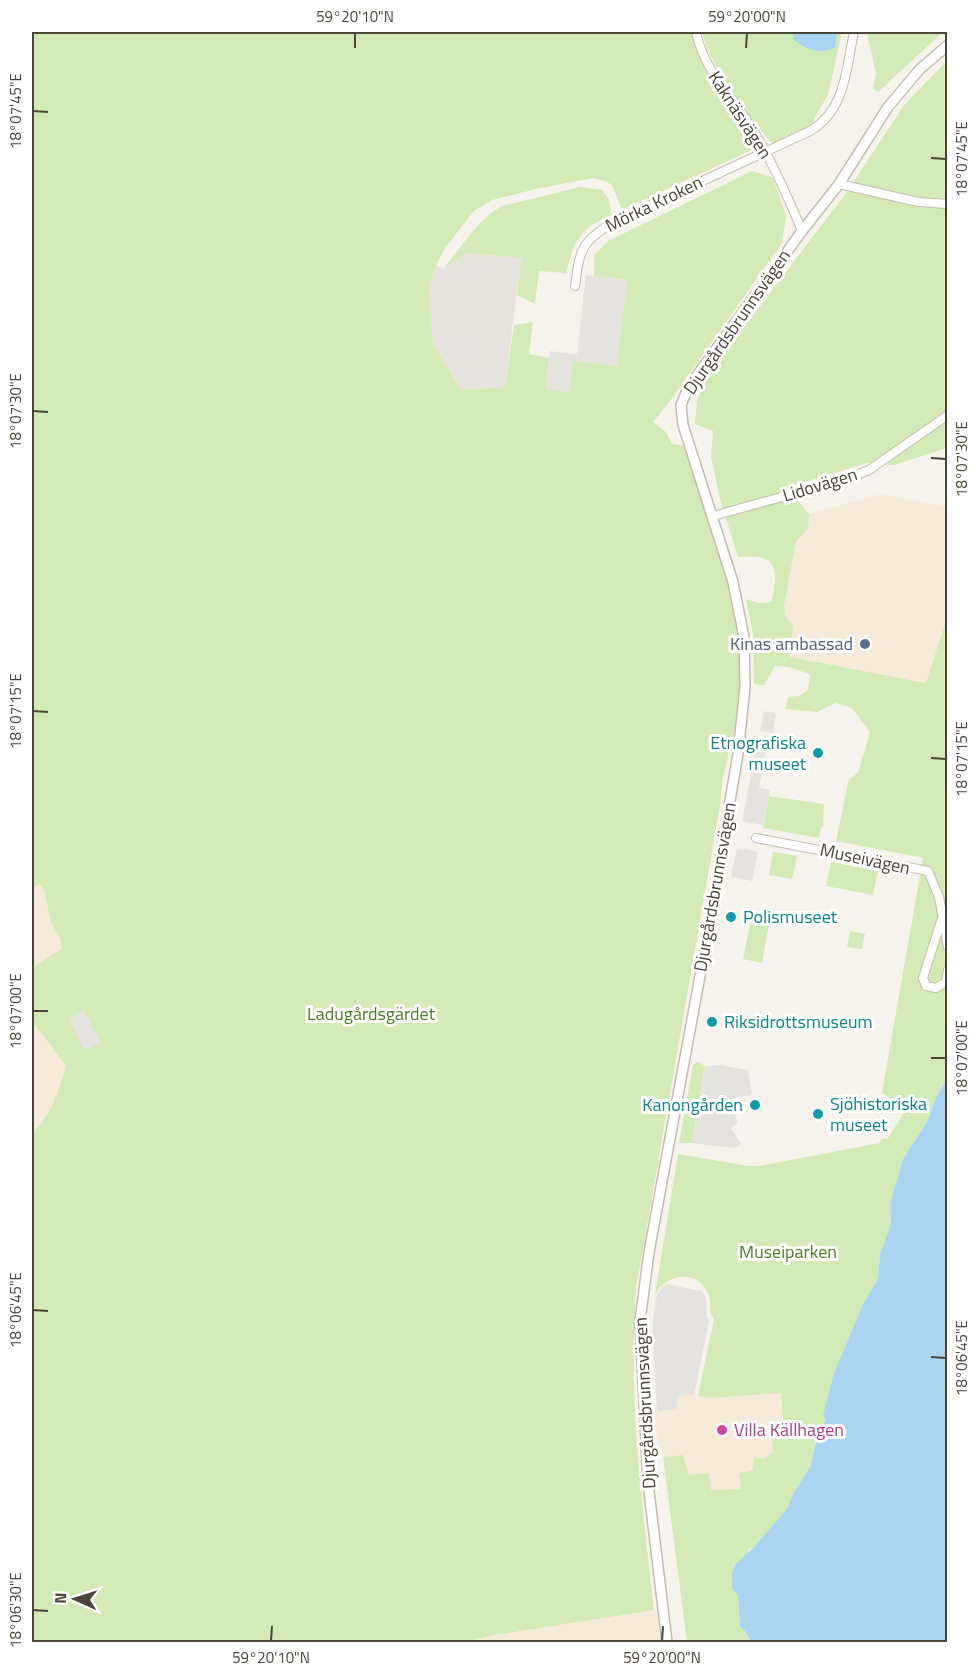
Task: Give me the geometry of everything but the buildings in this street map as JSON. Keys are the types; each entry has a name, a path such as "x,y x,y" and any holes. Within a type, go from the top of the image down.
{"street":[{"name":"Kaknäsvägen","path":"696,32 702,52 716,78 746,118 765,150 802,231"},
{"name":"Mörka Kroken","path":"575,286 580,253 593,235 612,223 810,131 826,121 838,102 854,32"},
{"name":"Djurgårdsbrunnsvägen","path":"667,1642 648,1483 640,1321 649,1252 700,976 743,717 745,687 744,637 733,582 683,425 681,415 684,396 698,372 839,184 888,107 920,69 948,45"},
{"path":"839,184 918,202 948,204"},
{"name":"Lidovägen","path":"713,516 847,479 869,470 948,415"},
{"name":"Museivägen","path":"756,838 927,871 939,897 948,947"},
{"path":"942,917 923,978 926,986 936,988 946,982 948,970"}],"shaded area":[{"path":"466,253 521,258 505,387 462,390 433,344 429,288 436,265 444,269"},
{"path":"586,275 627,280 617,366 573,361 569,392 546,389 550,351 577,354"},
{"path":"881,494 947,507 947,618 927,683 790,657 784,606 796,541 808,529 809,514"},
{"path":"764,711 776,713 773,733 760,731"},
{"path":"756,748 766,750 759,788 770,790 763,825 742,821"},
{"path":"737,848 758,852 752,881 731,877"},
{"path":"39,884 46,891 50,920 61,941 61,949 32,968 32,888"},
{"path":"84,1011 100,1043 84,1050 69,1019"},
{"path":"32,1021 66,1066 59,1092 41,1126 32,1133"},
{"path":"718,1065 748,1070 752,1095 735,1098 731,1102 738,1123 731,1128 741,1144 735,1148 692,1143 705,1066"},
{"path":"668,1284 702,1291 706,1297 709,1321 694,1395 678,1396 677,1409 657,1411 653,1318 657,1295 662,1287"},
{"path":"781,1393 785,1426 773,1452 752,1471 741,1489 710,1490 709,1473 689,1476 683,1455 663,1457 656,1428 655,1411 677,1409 678,1396 694,1395 710,1398"},
{"path":"650,1610 656,1612 660,1642 463,1642 495,1635"}],"green space":[{"name":"Ladugårdsgärdet","path":"32,32 693,32 704,62 758,144 756,148 622,210 612,185 593,178 492,200 474,211 445,248 436,265 429,288 433,344 462,390 505,387 514,325 533,322 529,354 549,358 546,389 573,360 616,365 627,280 594,276 594,255 608,241 752,171 773,178 786,216 782,243 653,422 666,432 672,444 685,446 725,570 732,601 740,665 738,712 723,779 636,1289 635,1410 654,1610 463,1642 32,1642 32,1133 39,1127 49,1111 66,1066 32,1021 32,968 61,949 61,941 50,920 45,891 39,884 32,888"},
{"path":"702,32 842,32 828,95 814,119 814,125 778,143 770,142 722,79"},
{"path":"867,32 943,32 878,92 873,88 876,74"},
{"name":"Museiparken","path":"947,61 947,448 894,465 867,463 794,485 796,498 809,514 808,529 796,541 784,606 785,617 793,624 790,657 926,683 947,618 947,1078 927,1122 903,1159 890,1204 891,1224 880,1254 878,1279 863,1304 834,1373 826,1417 821,1432 819,1431 810,1467 793,1494 787,1509 749,1550 738,1595 740,1626 750,1642 687,1642 663,1457 683,1455 689,1475 709,1473 711,1490 741,1489 739,1473 752,1471 754,1458 765,1459 773,1452 771,1429 784,1426 781,1393 710,1398 698,1396 714,1319 705,1287 691,1278 675,1278 660,1287 655,1295 678,1154 759,1166 880,1143 881,1139 888,1138 907,1108 882,1093 923,858 836,841 849,779 858,773 870,732 852,708 836,703 817,712 785,709 788,697 799,696 808,690 810,674 788,667 775,666 764,685 754,684 753,634 746,599 759,603 771,602 774,571 769,561 764,558 738,557 720,499 711,457 713,431 695,424 697,400 706,381 732,343 846,193 904,105"},
{"path":"580,187 602,190 608,198 612,215 592,225 580,237 572,252 566,273 539,271 535,304 517,295 521,258 466,253 443,269 485,218 502,206"},
{"path":"769,796 824,804 823,827 821,827 819,838 763,828"},
{"path":"773,852 797,856 792,879 769,875"},
{"path":"831,862 878,871 873,895 826,886"},
{"path":"751,920 769,923 762,963 743,959"},
{"path":"850,931 865,934 862,949 847,947"},
{"path":"698,1062 705,1066 692,1143 679,1143 693,1065"}],"water":[{"path":"794,32 837,32 835,48 818,51 807,48 793,39"},
{"path":"947,1078 947,1642 741,1642 750,1641 740,1626 738,1595 732,1589 732,1572 736,1564 787,1509 793,1494 810,1467 819,1431 826,1418 823,1416 834,1373 863,1304 878,1279 880,1254 891,1224 890,1204 903,1159 927,1122"}],"place":[{"name":"Kinas ambassad","path":"865,644"},
{"name":"Etnografiska museet","path":"818,753"},
{"name":"Polismuseet","path":"731,917"},
{"name":"Riksidrottsmuseum","path":"712,1022"},
{"name":"Kanongården","path":"755,1105"},
{"name":"Sjöhistoriska museet","path":"818,1114"},
{"name":"Villa Källhagen","path":"722,1430"}]}
